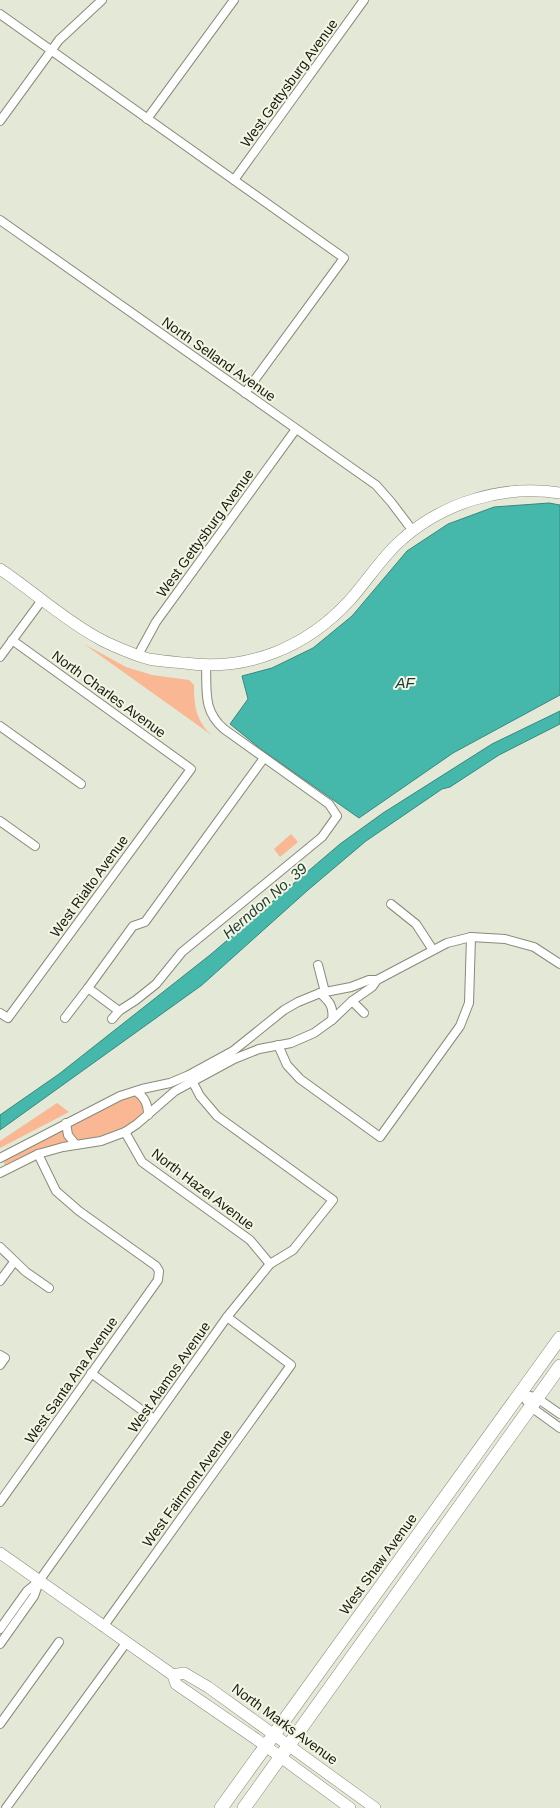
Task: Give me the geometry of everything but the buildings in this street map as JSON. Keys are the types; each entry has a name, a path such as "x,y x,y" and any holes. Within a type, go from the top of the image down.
{"main road":[{"path":"0,569 98,639 149,659 206,666 241,663 283,650 313,632 341,610 387,554 413,530 448,509 485,496 520,491 560,493"},
{"name":"West Shaw Avenue","path":"221,1808 560,1338"},
{"path":"244,1808 560,1366"},
{"path":"424,1555 422,1549 423,1542 461,1490 460,1478"},
{"path":"345,1667 365,1624 415,1554 417,1548 414,1542"},
{"name":"North Marks Avenue","path":"0,1554 173,1675 176,1684 350,1808"},
{"name":"North Marks Avenue","path":"173,1675 184,1673 196,1680 275,1734 375,1808"}],"street":[{"path":"0,121 51,50 67,31 102,0"},
{"path":"148,119 234,0"},
{"name":"West Gettysburg Avenue","path":"234,180 364,0"},
{"path":"0,14 344,258 246,393"},
{"name":"North Selland Avenue","path":"0,220 376,485 413,530"},
{"name":"West Gettysburg Avenue","path":"138,654 156,622 296,429"},
{"path":"0,657 42,600"},
{"name":"North Charles Avenue","path":"12,640 191,769"},
{"path":"112,1019 119,1011 156,984 182,952 322,837 337,816 329,804 224,729 214,720 208,704 206,666"},
{"path":"0,726 81,784"},
{"path":"65,1018 133,926 145,922 264,758"},
{"name":"West Rialto Avenue","path":"0,1013 8,1018 191,769"},
{"path":"0,821 35,846"},
{"path":"391,904 416,924 433,950"},
{"path":"278,1045 287,1065 300,1079 380,1137 460,1026 469,1003 470,937"},
{"path":"0,1158 109,1101 136,1091 190,1078 249,1052 291,1043 309,1036 332,1020 352,1001 372,987 378,980 447,943 470,937 505,939 534,947 560,964"},
{"path":"318,965 322,993 331,1004 333,1010 332,1020"},
{"path":"0,1173 38,1154 101,1141 125,1132 148,1116 190,1078 233,1051 284,1010 298,1002 322,993 351,987 369,980 378,980"},
{"path":"88,988 119,1011"},
{"path":"352,1001 364,1013"},
{"name":"West Alamos Avenue","path":"0,1629 27,1591 39,1581 227,1317 270,1264 293,1250 332,1200 217,1116 204,1101 190,1078"},
{"path":"136,1091 146,1101 148,1116"},
{"path":"66,1123 68,1135 76,1145"},
{"name":"North Hazel Avenue","path":"125,1132 142,1162 250,1240 270,1264"},
{"name":"West Santa Ana Avenue","path":"0,1502 158,1280 159,1271 156,1266 79,1212 56,1191 38,1154"},
{"path":"0,1247 14,1262 49,1288"},
{"path":"0,1281 14,1262"},
{"name":"West Fairmont Avenue","path":"103,1627 291,1365 227,1317"},
{"path":"0,1355 5,1358 0,1365"},
{"path":"91,1373 154,1419"},
{"path":"521,1392 534,1402 560,1428"},
{"path":"534,1402 560,1414"},
{"name":"West Alamos Avenue","path":"0,1644 34,1596 39,1581"},
{"path":"0,1724 59,1642"},
{"path":"6,1808 126,1643"}],"shaded area":[{"path":"84,644 126,667 152,675 189,680 194,685 197,713 207,731 213,736"},
{"path":"291,834 298,842 280,857 274,849"},
{"path":"132,1096 141,1100 143,1106 142,1113 137,1120 118,1130 96,1138 79,1141 72,1135 71,1125"},
{"path":"57,1103 69,1112 0,1148 0,1141"},
{"path":"63,1129 64,1136 69,1143 7,1166 4,1164 5,1159"}],"water":[{"name":"AF","path":"549,503 560,505 560,695 453,753 359,818 262,750 230,724 248,699 242,676 272,668 313,648 352,616 407,551 448,524 494,507"},
{"path":"560,711 560,724 499,755 450,787 442,789 366,841 308,890 202,985 0,1130 0,1115 59,1074 210,955 340,844 383,813 492,744"}],"water label":[{"name":"Herndon No. 39","path":"265,901"}]}
